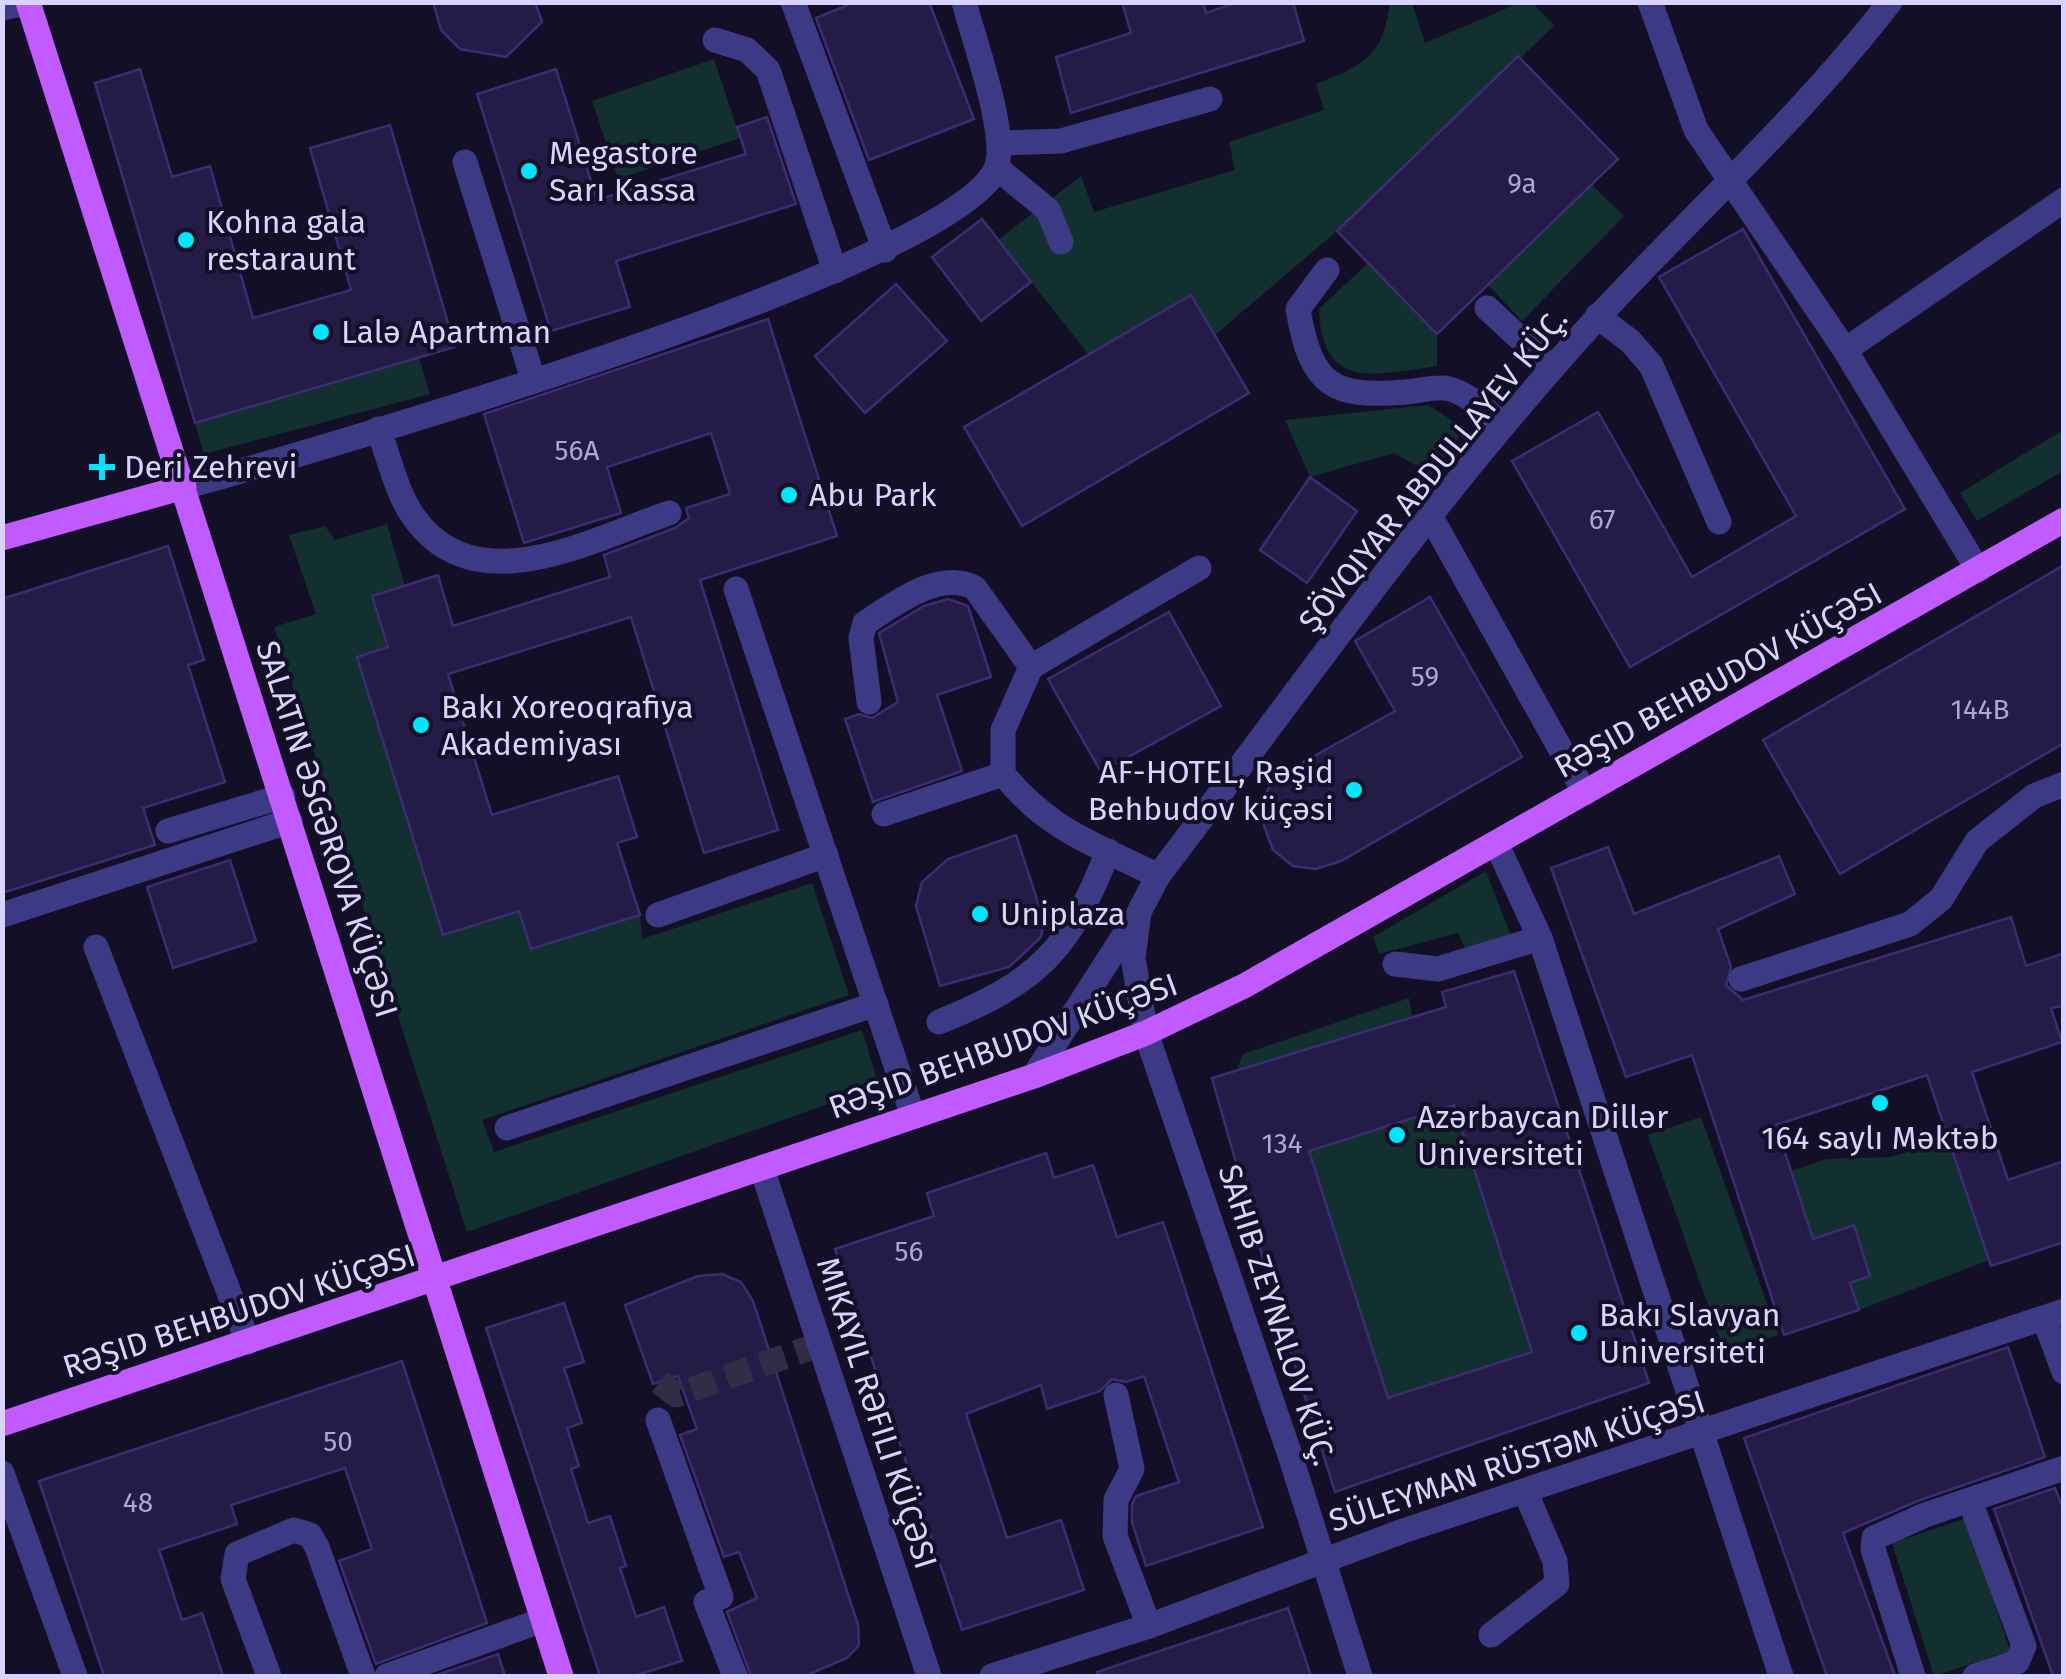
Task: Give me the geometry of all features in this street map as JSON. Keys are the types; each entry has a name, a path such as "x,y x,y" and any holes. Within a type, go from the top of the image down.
{"main road":[{"path":"28,3 561,1676"},
{"path":"2,538 184,487"},
{"name":"RƏŞID BEHBUDOV KÜÇƏSI","path":"2,1424 762,1169 1146,1034 1244,986 2064,520"}],"street":[{"path":"793,2 885,250"},
{"path":"964,2 999,156 1048,210 1061,242"},
{"path":"1650,2 1696,130 1846,350 1978,570"},
{"name":"ŞÖVQIYAR ABDULLAYEV KÜÇ.","path":"1146,1034 1133,958 1140,912 1158,876 1504,425 1597,316 1827,82 1890,2"},
{"path":"2,8 28,3"},
{"path":"715,40 747,50 768,70 834,272"},
{"path":"184,487 533,379 834,272 885,250 976,195 999,156 1210,99"},
{"path":"465,162 533,379"},
{"path":"1846,350 2064,200"},
{"path":"1327,270 1298,309 1304,341 1319,369 1341,392 1360,396 1445,388 1462,394 1504,425"},
{"path":"1487,308 1552,368"},
{"path":"1597,316 1630,341 1651,365 1719,522"},
{"path":"378,429 411,513 430,537 453,551 496,564 529,560 670,513"},
{"path":"1431,516 1585,793"},
{"path":"1158,876 1067,833 1030,808 1003,774 1003,730 1031,667 1199,568"},
{"path":"870,702 861,638 864,623 942,582 961,581 974,588 1031,667"},
{"path":"736,589 913,1116"},
{"path":"884,814 1003,774"},
{"path":"1741,979 1910,924 1942,898 1977,841 2034,796 2064,784"},
{"path":"168,831 283,796"},
{"path":"2,916 290,821"},
{"path":"1496,843 1540,938 1781,1676"},
{"path":"939,1022 993,1000 1054,955 1084,913 1108,851"},
{"path":"658,915 826,855"},
{"path":"1034,1076 1140,912"},
{"path":"1395,964 1438,969 1540,938"},
{"path":"96,947 248,1342"},
{"path":"507,1128 876,1004"},
{"name":"SAHIB ZEYNALOV KÜÇ.","path":"1146,1034 1360,1676"},
{"path":"762,1169 929,1676"},
{"path":"2054,1314 2064,1372"},
{"name":"SÜLEYMAN RÜSTƏM KÜÇƏSI","path":"992,1676 1149,1626 1323,1560 2054,1314"},
{"path":"1116,1394 1132,1469 1116,1500 1116,1536 1149,1626"},
{"path":"658,1420 721,1597 706,1602 735,1676"},
{"path":"1913,1676 1874,1550 1874,1538 2064,1468"},
{"path":"2,1473 75,1676"},
{"path":"1491,1635 1557,1584 1555,1561 1525,1491"},
{"path":"1970,1501 2024,1646 2018,1662 1975,1676"},
{"path":"269,1676 233,1578 234,1564 237,1554 294,1530 310,1536 316,1547 363,1676"},
{"path":"387,1676 543,1620"}],"green space":[{"path":"1390,3 1412,3 1425,43 1519,3 1533,3 1554,26 1337,231 1215,335 1191,295 1089,355 998,240 1081,176 1094,212 1235,170 1229,142 1324,110 1316,84 1368,57 1382,36"},
{"path":"714,59 740,138 618,179 592,101"},
{"path":"1591,184 1624,216 1522,321 1488,285"},
{"path":"1368,263 1437,334 1437,366 1374,374 1342,366 1330,354 1322,336 1319,309"},
{"path":"419,358 430,394 204,454 195,423"},
{"path":"1429,405 1464,429 1433,475 1394,453 1310,477 1285,420"},
{"path":"2063,430 2063,471 1977,521 1960,493"},
{"path":"387,524 405,586 372,596 388,647 357,657 443,934 519,911 640,915 642,939 812,883 849,995 482,1120 494,1152 862,1030 879,1086 467,1232 274,627 316,614 289,535 325,526 335,540"},
{"path":"1486,871 1511,936 1467,952 1458,933 1379,954 1373,937"},
{"path":"1409,998 1412,1016 1236,1071 1243,1054"},
{"path":"1454,1105 1532,1352 1388,1398 1309,1151"},
{"path":"1701,1117 1778,1335 1725,1353 1648,1135"},
{"path":"1949,1140 1989,1260 1859,1310 1850,1283 1870,1276 1854,1226 1813,1239 1791,1171 1826,1159 1890,1157"},
{"path":"1967,1518 2010,1651 1934,1676 1892,1543"}],"building":[{"path":"433,2 535,2 542,22 506,57 460,49 441,30"},
{"path":"855,2 929,2 974,119 869,160 816,18"},
{"path":"1122,2 1203,2 1206,13 1238,2 1293,2 1304,41 1071,113 1056,57 1131,33"},
{"path":"1518,56 1618,159 1437,334 1337,231"},
{"name":"Kohna gala restaraunt","path":"140,69 172,177 210,166 253,318 351,290 310,148 390,125 455,347 195,423 95,83"},
{"path":"556,69 597,200 746,154 737,127 767,117 796,204 616,261 630,307 551,331 477,94"},
{"path":"982,219 1031,282 981,321 932,257"},
{"path":"1743,229 1905,509 1630,667 1512,461 1598,412 1692,577 1796,516 1659,277"},
{"path":"896,284 947,341 865,413 815,356"},
{"path":"1191,295 1249,393 1022,526 964,427"},
{"name":"Bakı Xoreoqrafiya Akademiyası","path":"768,319 837,536 700,580 778,830 704,853 631,617 448,674 492,815 618,776 637,837 617,843 640,915 531,949 519,911 443,935 357,657 388,647 372,596 438,575 453,626 610,577 604,555 675,528 689,518 686,508 730,494 711,433 607,467 621,513 524,543 484,414"},
{"path":"1310,477 1357,511 1307,583 1260,550"},
{"path":"168,546 204,660 188,665 225,782 143,808 155,845 2,893 2,599"},
{"path":"2064,565 2064,743 1840,874 1763,740"},
{"path":"1430,597 1522,757 1341,861 1316,869 1293,866 1273,850 1264,826 1262,802 1273,779 1395,711 1355,641"},
{"path":"948,599 968,606 991,677 937,695 962,771 873,802 845,719 859,714 872,718 898,702 879,633 924,606"},
{"path":"1169,612 1221,706 1101,772 1048,679"},
{"name":"Uniplaza","path":"1016,835 1044,921 1041,937 1009,967 940,986 916,906 922,882 948,859"},
{"path":"1608,847 1634,914 1779,856 1795,894 1718,929 1731,967 1726,985 1743,1000 2011,917 2026,966 2064,953 2064,1006 2051,1008 2062,1042 1972,1072 2008,1180 2064,1161 2064,1242 1991,1266 1927,1075 1776,1125 1813,1239 1854,1225 1870,1276 1850,1283 1859,1310 1784,1335 1692,1055 1626,1077 1551,868"},
{"path":"230,860 256,941 173,968 147,887"},
{"path":"1514,971 1649,1383 1335,1492 1279,1315 1212,1078 1446,1007 1442,992","holes":["1454,1105 1532,1352 1388,1398 1309,1151"]},
{"path":"1046,1153 1054,1178 1093,1165 1117,1237 1163,1222 1263,1527 1146,1566 1132,1522 1132,1504 1136,1496 1179,1482 1144,1376 1126,1382 1112,1379 1100,1391 1047,1409 1041,1385 966,1414 1007,1538 1061,1520 1084,1590 962,1630 835,1249 934,1216 927,1193"},
{"path":"722,1274 741,1282 753,1301 858,1625 859,1645 847,1658 805,1676 751,1676 727,1612 757,1598 739,1552 724,1557 680,1435 697,1429 678,1376 653,1384 625,1305 698,1276"},
{"path":"564,1303 584,1362 564,1368 582,1423 567,1428 579,1466 571,1469 588,1523 610,1516 626,1566 620,1568 636,1617 664,1607 682,1661 634,1676 600,1676 486,1328"},
{"path":"2008,1347 2045,1457 1920,1500 1843,1533 1895,1676 1827,1676 1744,1438"},
{"path":"402,1361 487,1623 376,1664 339,1561 372,1549 345,1468 231,1505 237,1524 159,1550 182,1620 202,1613 223,1676 104,1676 39,1481"},
{"path":"2055,1488 2064,1511 2064,1676 2053,1676 1994,1509"},
{"path":"1288,1608 1311,1676 1098,1676 1097,1672"},
{"path":"498,1654 505,1676 434,1676"}],"tunnel":[{"path":"660,1382 676,1395 821,1344"}],"place":[{"name":"Megastore Sarı Kassa","path":"529,171"},
{"name":"Kohna gala restaraunt","path":"186,240"},
{"name":"Lalә Apartman","path":"321,332"},
{"name":"Deri Zehrevi","path":"102,467"},
{"name":"Abu Park","path":"789,495"},
{"name":"Bakı Xoreoqrafiya Akademiyası","path":"421,725"},
{"name":"AF-HOTEL, Rəşid Behbudov küçəsi","path":"1354,790"},
{"name":"Uniplaza","path":"980,914"},
{"name":"164 saylı Məktəb","path":"1880,1103"},
{"name":"Azərbaycan Dillər Universiteti","path":"1397,1135"},
{"name":"Bakı Slavyan Universiteti","path":"1579,1333"}]}
